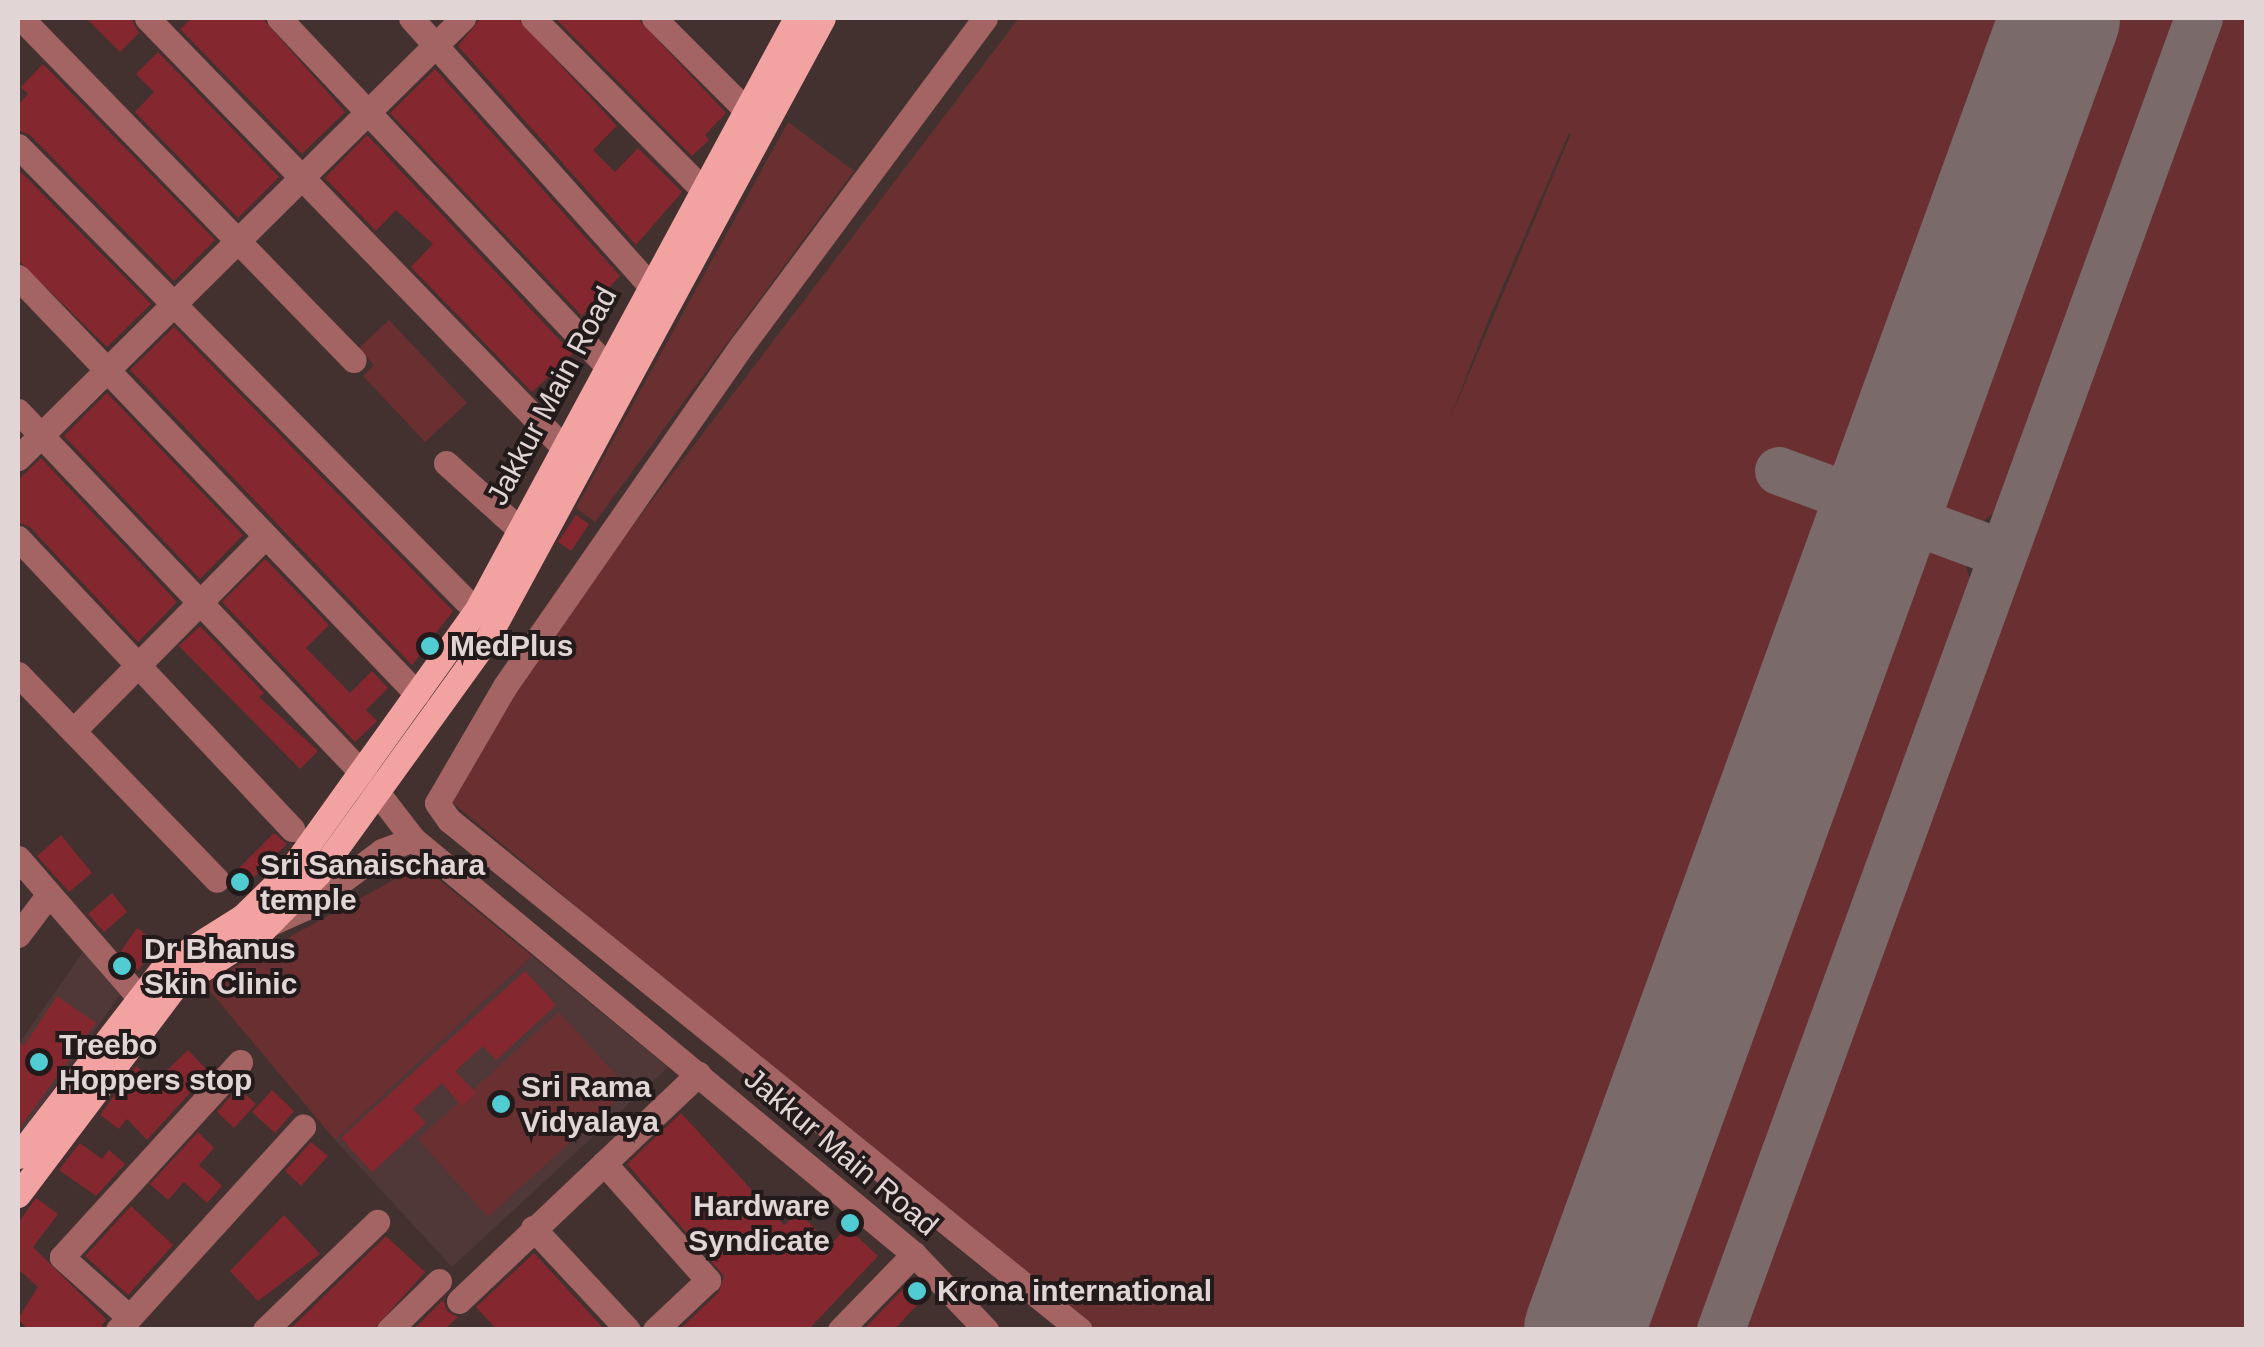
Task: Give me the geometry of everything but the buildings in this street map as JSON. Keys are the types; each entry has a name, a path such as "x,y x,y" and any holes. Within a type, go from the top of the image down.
{"main road":[{"name":"Jakkur Main Road","path":"371,783 486,640 755,115 794,18"},
{"name":"Jakkur Main Road","path":"371,783 417,694 476,611 701,188 823,18"},
{"path":"18,1196 176,986 271,923 371,783"},
{"path":"18,1156 139,997 178,953 252,910 371,783"}],"street":[{"path":"21,18 354,360"},
{"path":"147,18 562,446"},
{"path":"279,18 605,364"},
{"path":"410,18 648,282"},
{"path":"18,458 463,18"},
{"path":"533,18 701,188"},
{"path":"654,18 755,115"},
{"path":"985,18 708,394 505,686 437,804 464,832 1080,1330"},
{"path":"18,146 476,611"},
{"path":"18,277 417,694"},
{"path":"18,412 371,783"},
{"path":"446,463 520,528"},
{"path":"73,731 265,536"},
{"path":"18,538 292,829"},
{"path":"18,674 217,880"},
{"name":"Jakkur Main Road","path":"371,783 413,839 914,1254 986,1330"},
{"path":"271,923 306,908 382,852 413,839"},
{"path":"18,858 139,997"},
{"path":"18,936 48,894"},
{"path":"240,1062 62,1257 124,1323 303,1127"},
{"path":"459,1301 698,1074"},
{"path":"604,1163 708,1280 655,1330"},
{"path":"265,1330 377,1222"},
{"path":"533,1228 628,1330"},
{"path":"843,1328 914,1254"},
{"path":"390,1330 439,1282"}],"shaded area":[{"path":"1019,18 2033,18 1865,471 1849,476 1784,452 1770,488 1835,514 1843,533 1556,1329 1096,1329 817,1109 452,802 454,788 545,641","holes":["1571,134 1449,421 1487,323"]},
{"path":"2092,18 2178,18 1997,510 1980,524 1927,503 1918,489"},
{"path":"2221,18 2246,18 2246,1329 1744,1329"},
{"path":"788,122 854,171 595,522 576,508"},
{"path":"389,320 467,403 425,442 363,376 374,365 359,348"},
{"path":"1914,544 1965,563 1970,579 1701,1329 1617,1329 1896,559 1902,547"},
{"path":"421,865 532,956 335,1140 204,984"},
{"path":"83,952 120,995 23,1131 18,1128 18,1045"},
{"name":"Sri Rama Vidyalaya","path":"532,956 668,1067 452,1267 335,1140"},
{"path":"559,1012 629,1089 488,1217 418,1139"}],"taxiway":[{"path":"1721,1330 2199,18"},
{"path":"1779,471 1858,500 1877,522 1895,514 1995,551"}],"runway":[{"path":"1584,1330 2060,18"}],"place":[{"name":"MedPlus","path":"430,646"},
{"name":"Sri Sanaischara temple","path":"240,882"},
{"name":"Dr Bhanus Skin Clinic","path":"122,966"},
{"name":"Treebo Hoppers stop","path":"39,1062"},
{"name":"Sri Rama Vidyalaya","path":"501,1104"},
{"name":"Hardware Syndicate","path":"850,1223"},
{"name":"Krona international","path":"917,1291"}]}
